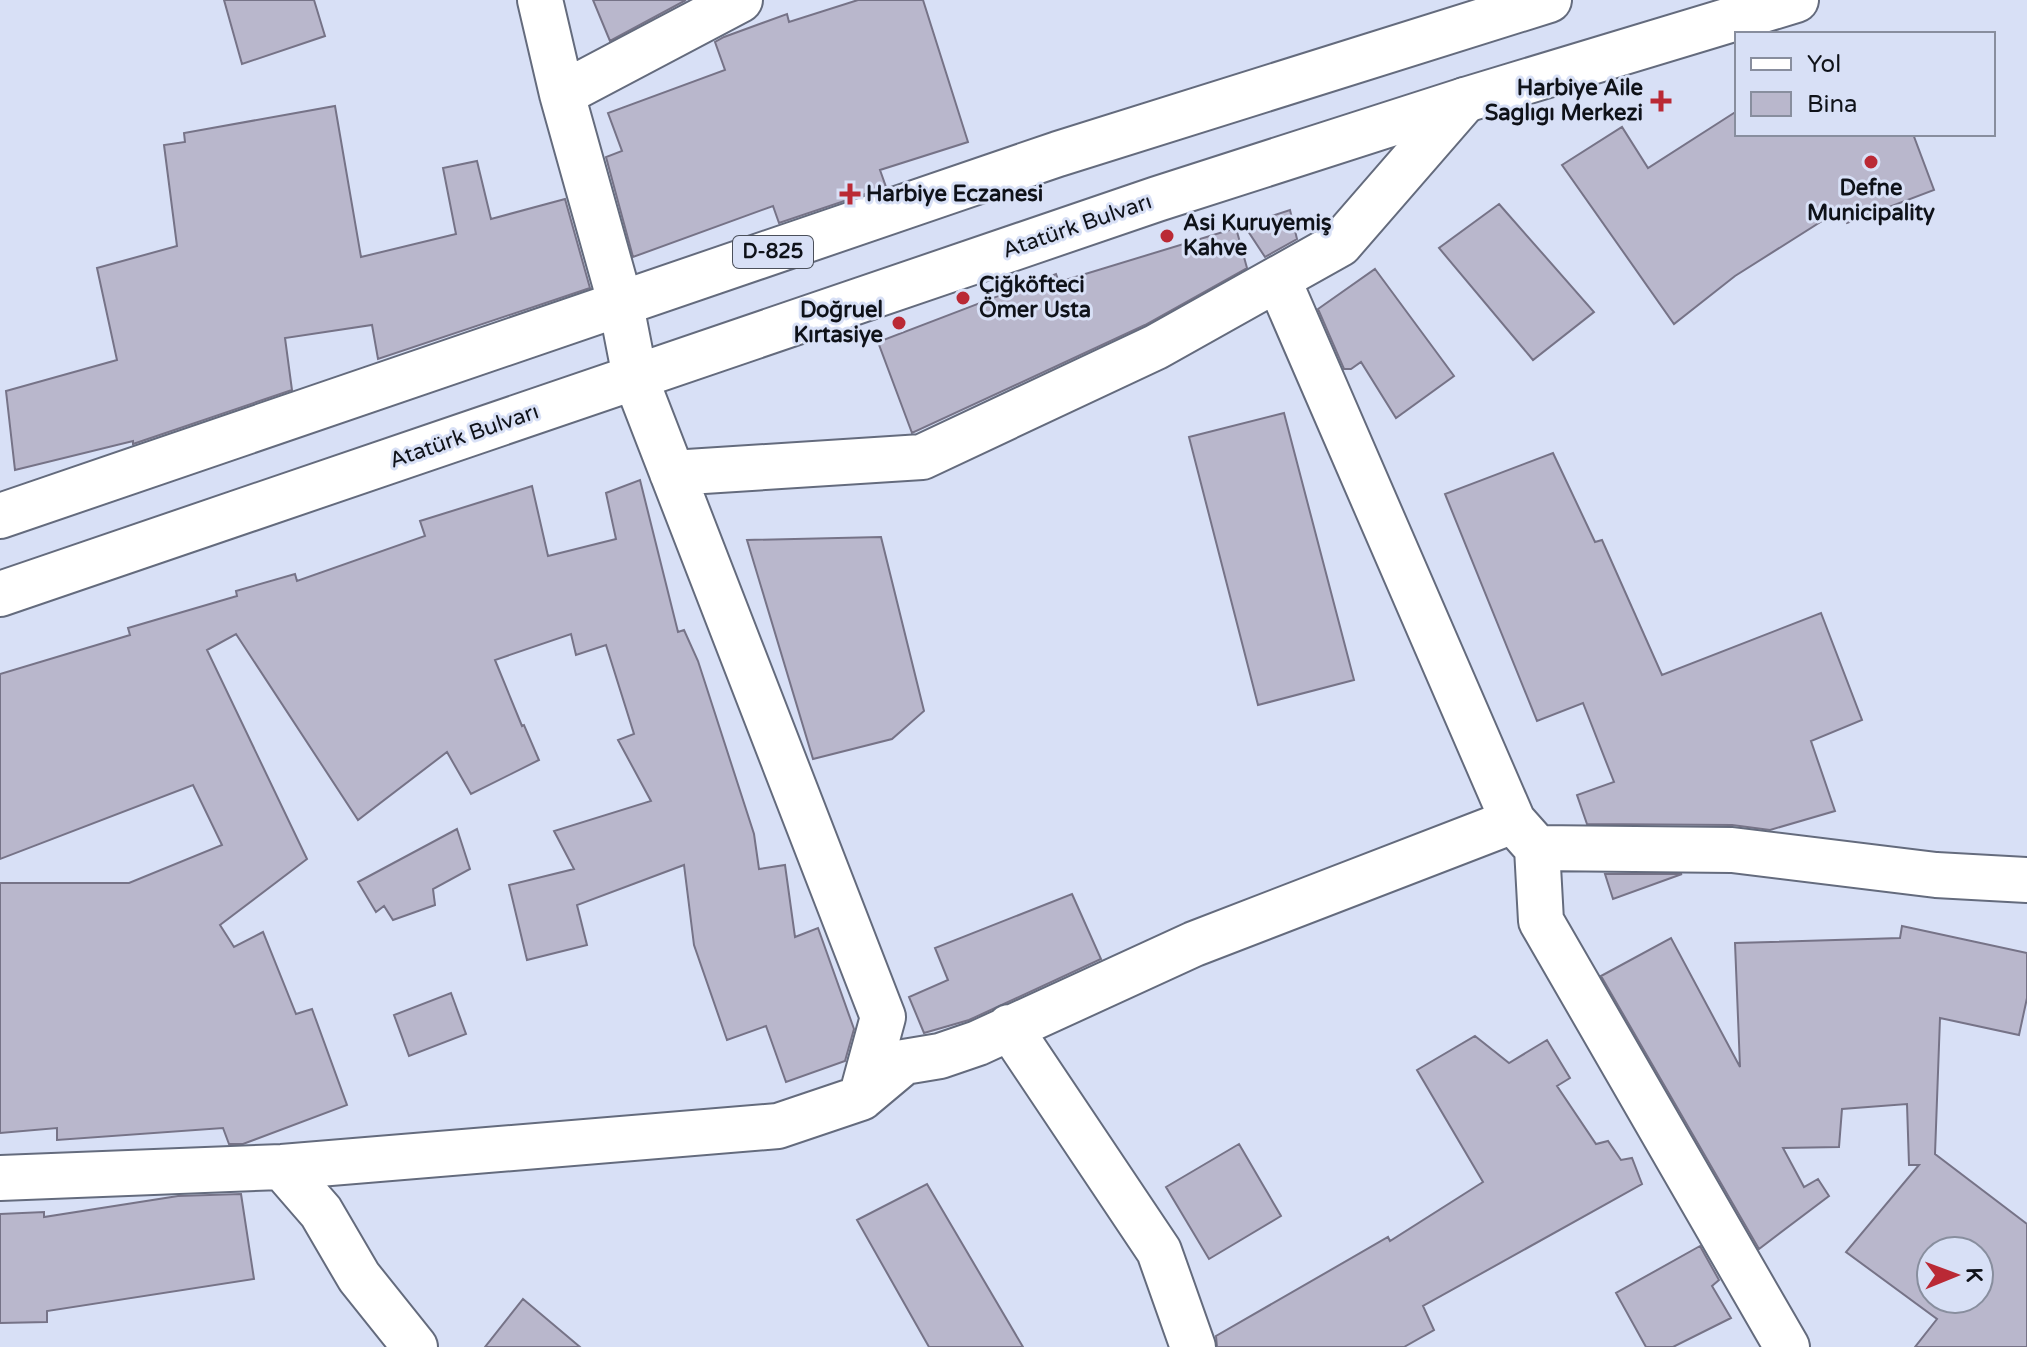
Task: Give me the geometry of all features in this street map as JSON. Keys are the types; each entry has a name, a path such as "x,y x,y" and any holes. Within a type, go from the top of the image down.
{"main road":[{"path":"540,0 562,94 621,305 635,377 883,1017 861,1098"},
{"path":"562,94 740,0"},
{"name":"Atatürk Bulvarı","path":"0,594 1142,204 1465,100 1796,0"},
{"name":"D-825","path":"0,516 1058,154 1529,3"},
{"path":"672,473 922,457 1156,347 1340,244 1465,100"},
{"path":"1278,279 1525,834 1541,921 1787,1347"},
{"path":"0,1178 282,1167 778,1126 861,1098 904,1062 940,1056 978,1043 1194,944 1525,834 1732,850 1936,875 2027,880"},
{"path":"1009,1027 1159,1251 1193,1347"},
{"path":"282,1167 321,1212 359,1277 415,1347"}],"building":[{"path":"224,0 314,0 325,36 242,64"},
{"path":"593,0 686,0 610,41"},
{"path":"858,0 923,0 968,142 880,170 886,187 779,223 773,206 633,257 606,157 622,151 608,113 725,70 715,42 724,37 787,14 789,22"},
{"path":"335,106 361,257 456,234 443,168 477,161 491,219 565,199 590,288 378,359 372,325 285,338 292,390 133,444 133,441 15,470 6,391 117,360 97,268 177,246 164,145 185,142 184,133"},
{"path":"1735,112 1735,136 1914,136 1934,190 1847,223 1841,209 1735,276 1674,324 1562,165 1622,127 1648,168"},
{"path":"1499,204 1594,312 1533,360 1439,248"},
{"path":"1290,210 1297,239 1265,257 1244,225"},
{"path":"1236,228 1247,268 1145,325 912,433 878,342 1056,274 1059,282"},
{"path":"1375,269 1454,376 1396,418 1361,362 1351,369 1344,369 1318,309"},
{"path":"1284,413 1354,680 1258,705 1189,437"},
{"path":"1553,453 1595,542 1602,540 1662,675 1821,613 1862,720 1811,741 1835,811 1770,830 1732,825 1587,824 1577,795 1614,782 1583,703 1537,721 1445,494"},
{"path":"640,480 678,632 684,630 698,661 754,834 759,869 785,865 795,937 818,928 854,1029 845,1061 786,1082 766,1026 727,1040 694,945 684,865 577,905 587,945 527,960 509,885 574,869 554,831 651,801 618,740 634,734 606,645 576,655 571,634 495,660 539,760 471,794 447,752 358,820 236,634 207,650 307,859 220,925 234,947 263,932 296,1014 312,1009 347,1105 243,1144 229,1144 223,1128 57,1140 57,1128 0,1133 0,883 129,883 222,845 193,785 0,859 0,674 130,635 128,628 237,596 236,591 295,574 297,581 425,536 420,521 532,486 548,556 616,539 606,493"},
{"path":"881,537 924,711 892,739 813,759 747,540"},
{"path":"457,829 470,869 433,889 435,905 393,920 384,906 376,912 358,882"},
{"path":"1605,874 1682,874 1613,899"},
{"path":"1072,894 1101,959 969,1020 924,1033 909,997 948,980 935,948"},
{"path":"1902,926 2027,953 2027,998 2019,1035 1940,1018 1935,1154 2027,1224 2027,1347 1915,1347 1937,1319 1932,1315 1995,1315 1995,1235 1915,1235 1915,1303 1846,1252 1919,1165 1909,1165 1907,1104 1842,1109 1839,1147 1783,1148 1804,1187 1818,1179 1829,1196 1759,1249 1601,976 1671,938 1740,1067 1735,943 1900,938"},
{"path":"451,993 466,1034 409,1056 394,1015"},
{"path":"1475,1036 1509,1063 1547,1040 1570,1078 1557,1086 1596,1144 1608,1141 1621,1160 1632,1158 1642,1184 1423,1306 1434,1330 1404,1347 1217,1347 1216,1336 1388,1237 1390,1241 1483,1182 1417,1070"},
{"path":"1239,1144 1281,1216 1209,1259 1166,1187"},
{"path":"927,1184 1023,1347 929,1347 857,1220"},
{"path":"241,1194 254,1279 47,1311 47,1322 0,1323 0,1214 44,1212 44,1217 178,1196"},
{"path":"1700,1246 1719,1280 1712,1286 1731,1318 1673,1347 1646,1347 1616,1293"},
{"path":"523,1299 580,1347 485,1347"}],"place":[{"name":"Harbiye Aile Saglıgı Merkezi","path":"1661,101"},
{"name":"Defne Municipality","path":"1871,162"},
{"name":"Harbiye Eczanesi","path":"850,194"},
{"name":"Asi Kuruyemiş Kahve","path":"1167,236"},
{"name":"Çiğköfteci Ömer Usta","path":"963,298"},
{"name":"Doğruel Kırtasiye","path":"899,323"}]}
